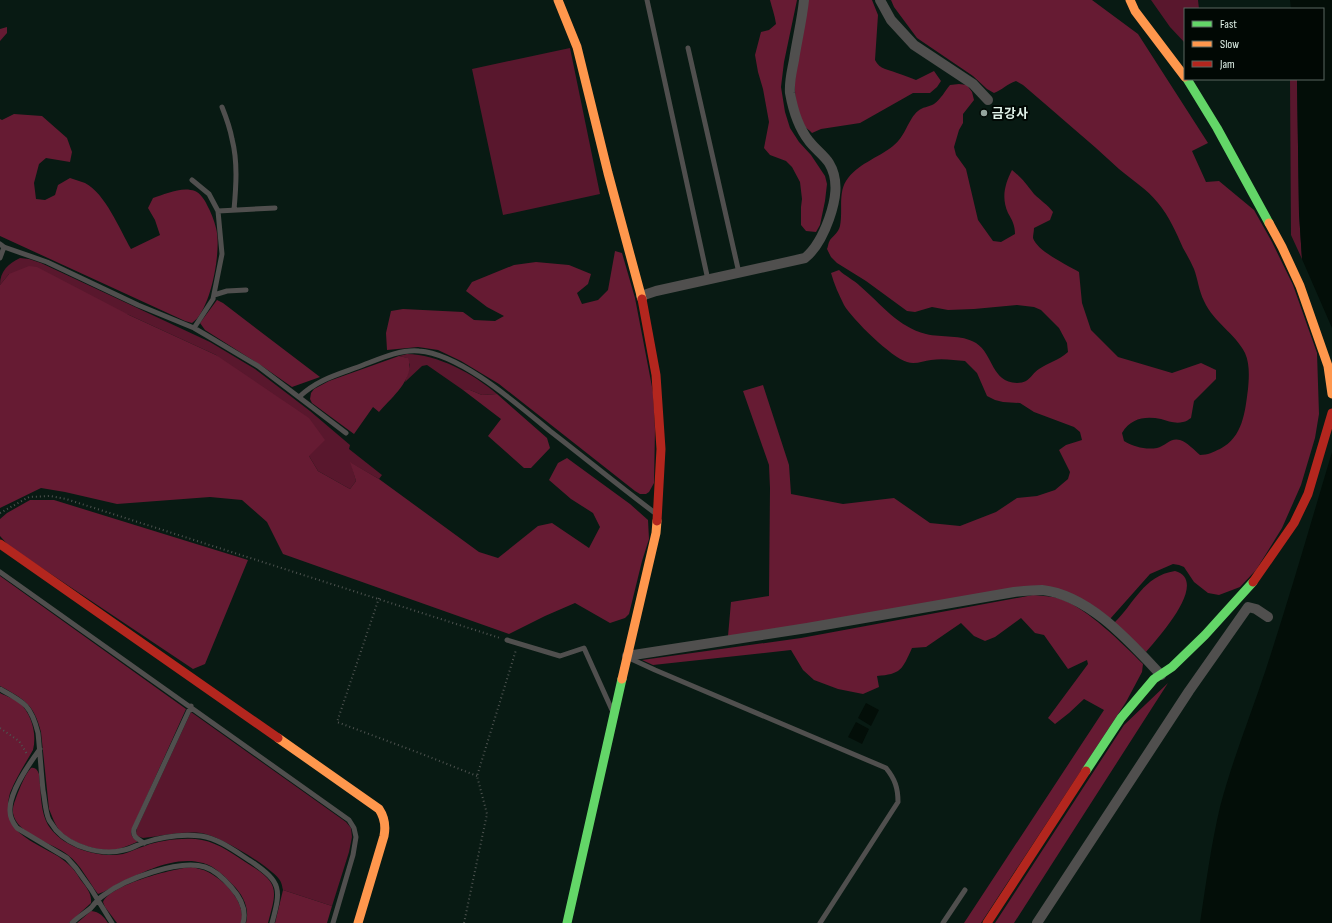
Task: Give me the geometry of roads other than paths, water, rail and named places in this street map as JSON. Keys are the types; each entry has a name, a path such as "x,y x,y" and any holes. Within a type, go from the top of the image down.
{"street":[{"path":"558,0 577,47 641,296 656,375 661,449 656,533 567,923"},
{"path":"641,296 805,258 812,252 827,225 835,197 836,185 834,173 829,163 809,141 801,129 793,108 790,91 790,77 804,0"},
{"path":"880,0 891,20 914,45 973,84 988,100"},
{"path":"1130,0 1135,11 1184,75"},
{"path":"1187,80 1217,128 1282,247 1300,286 1328,366 1332,394"},
{"path":"987,923 1121,718 1154,679 1172,667 1205,635 1258,576 1294,523 1308,494 1332,413"},
{"path":"0,544 379,809 384,816 386,823 384,836 358,923"},
{"path":"627,656 807,628 1014,592 1037,590 1061,595 1078,602 1102,618 1161,674"},
{"path":"1037,923 1189,691 1248,607 1256,609 1268,617"}],"lane":[{"path":"647,0 708,280"},
{"path":"688,48 739,273"},
{"path":"222,106 233,140 236,182 234,210"},
{"path":"192,180 209,194 218,211 222,254 213,299 194,328"},
{"path":"218,211 275,208"},
{"path":"0,258 2,246 47,262 138,305 194,328 258,366 346,433"},
{"path":"214,295 227,291 246,290"},
{"path":"299,397 309,387 326,378 399,353 419,351 437,355 460,365 496,387 657,515"},
{"path":"0,572 191,706 349,820 354,828 356,836 354,849 333,923"},
{"path":"507,640 560,656 584,648 614,715"},
{"path":"627,656 655,670 886,768 894,777 898,790 898,802 820,923"},
{"path":"0,689 20,700 28,708 35,721 38,733 46,809 49,821 67,840 81,846 106,852 123,850 144,843 174,837 200,836 209,838 226,846 272,877 277,884 278,890 278,902 272,923"},
{"path":"144,843 134,837 134,829 191,706"},
{"path":"40,749 31,761 10,803 12,821 17,828 67,858 91,889 97,901 112,923"},
{"path":"31,761 36,760 41,766"},
{"path":"72,923 111,890 148,873 168,867 192,865 205,867 215,872 236,892 244,909 243,923"},
{"path":"943,923 965,890"}],"place":[{"name":"금강사","path":"984,113"}]}
